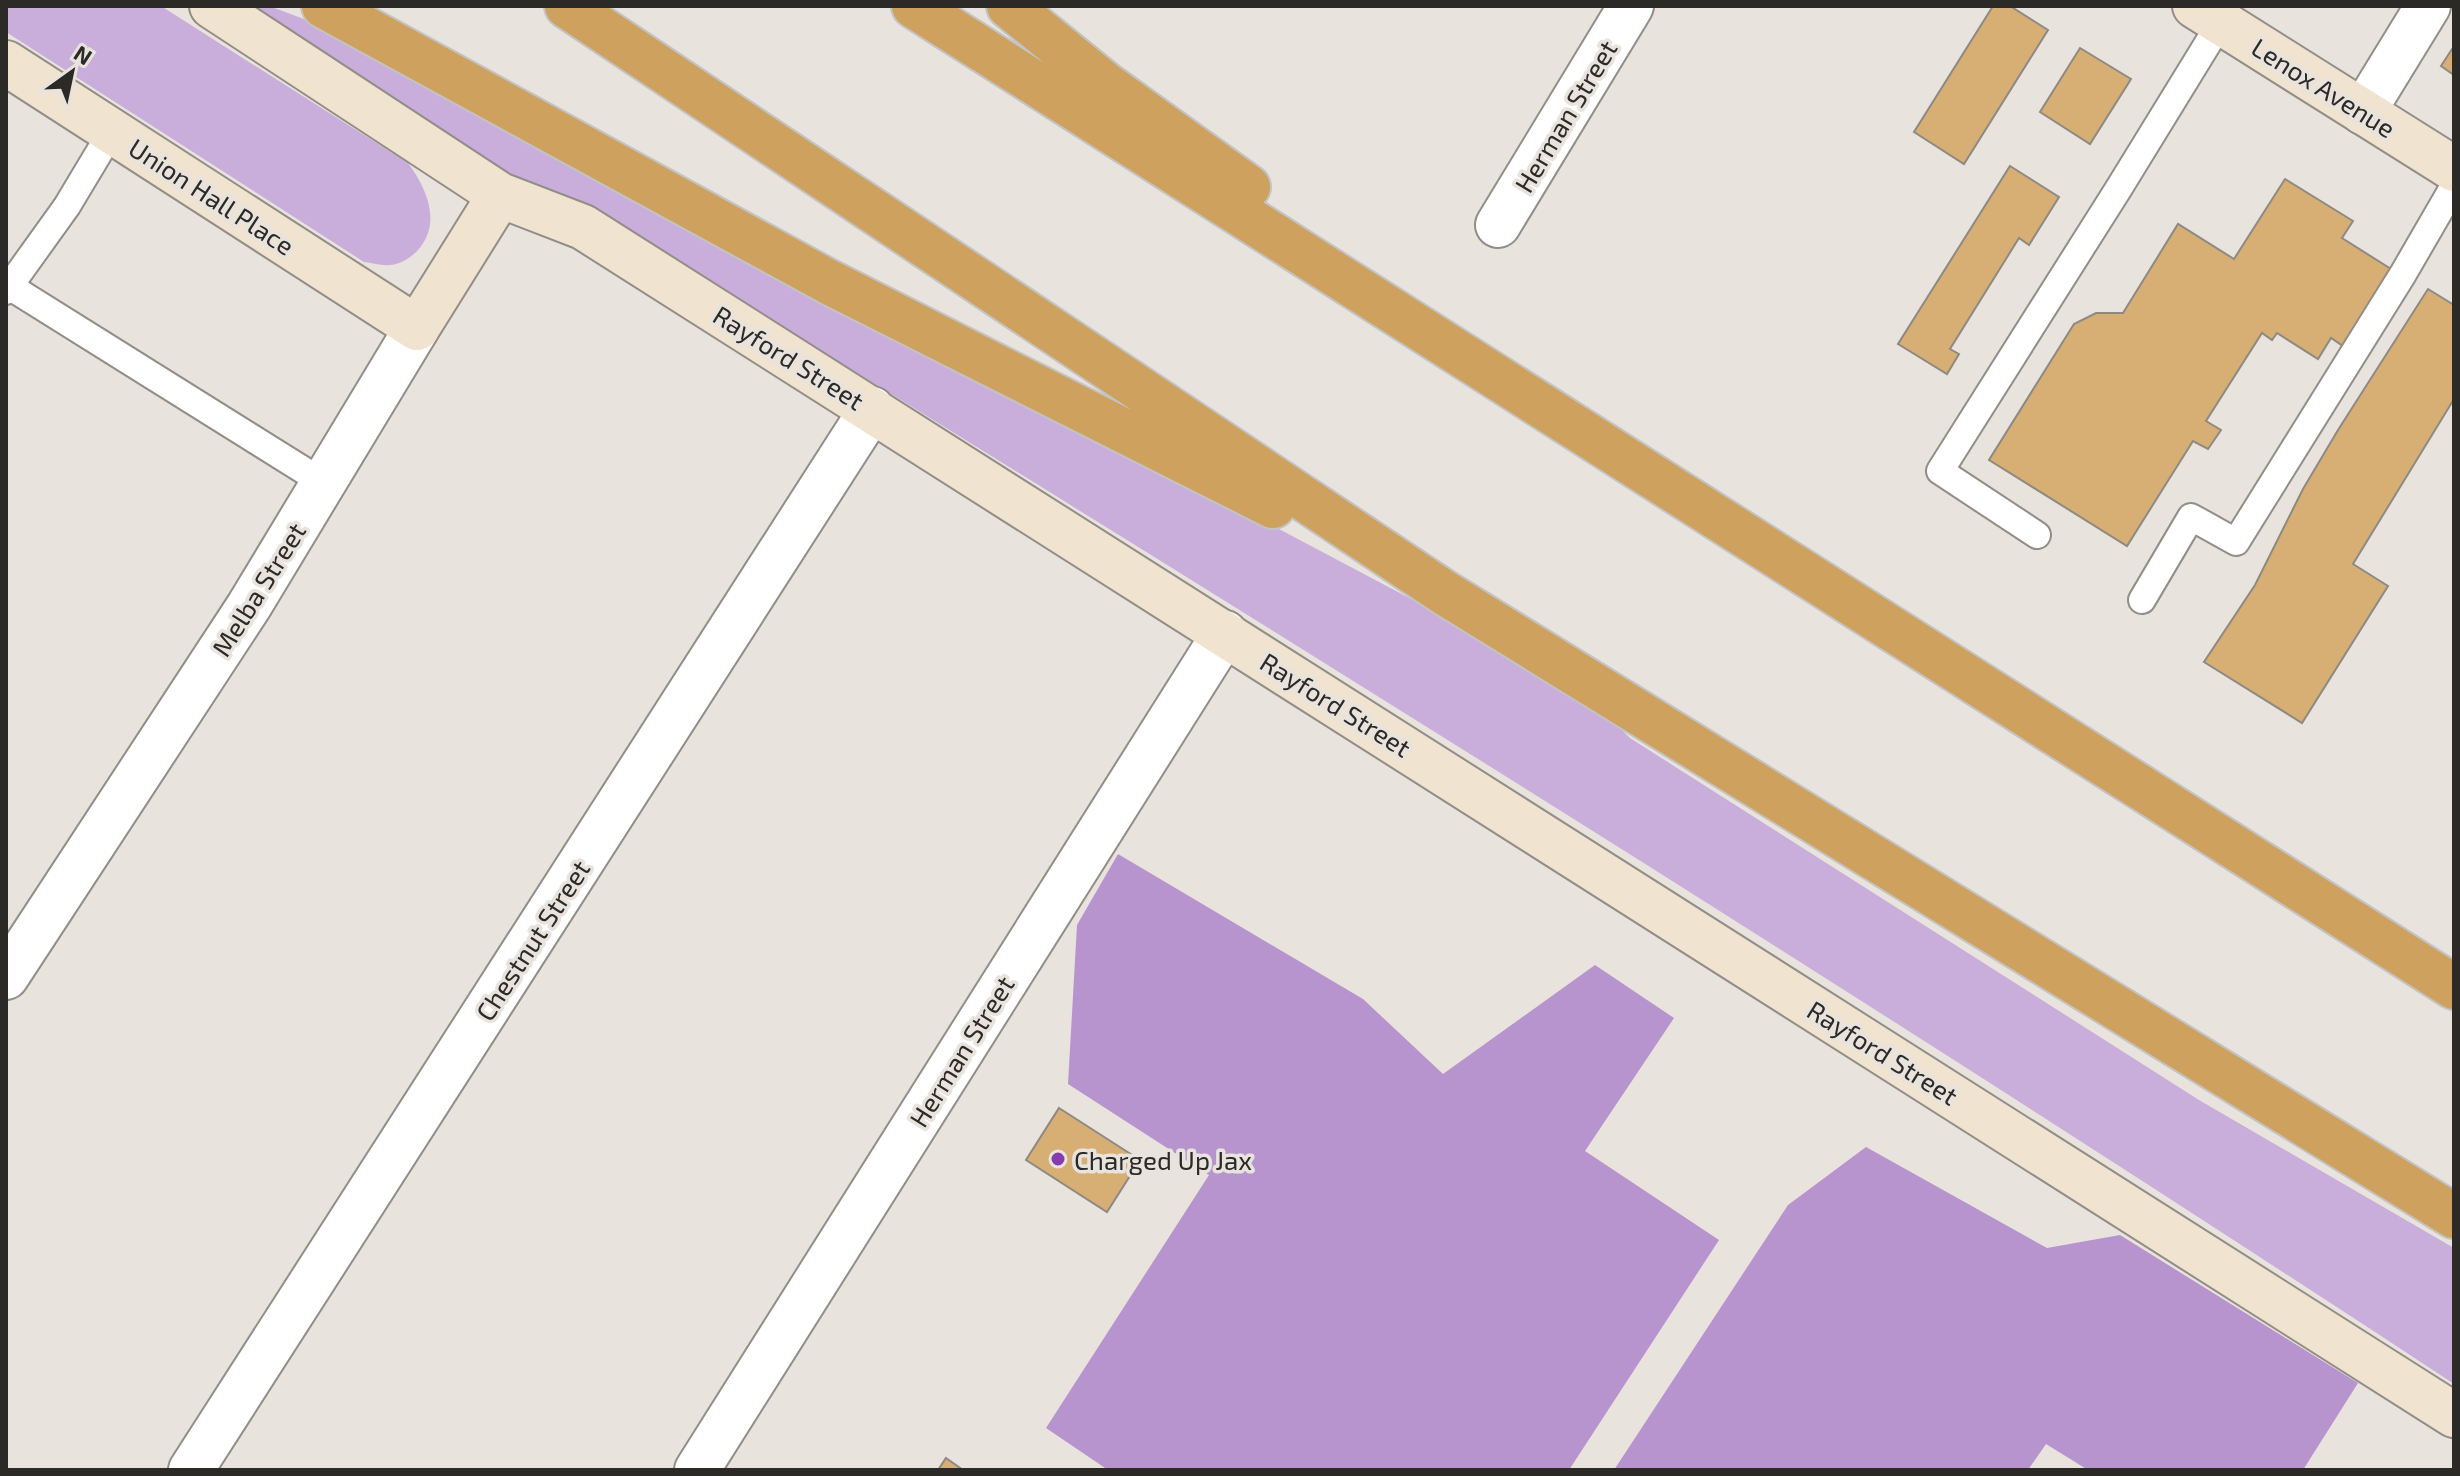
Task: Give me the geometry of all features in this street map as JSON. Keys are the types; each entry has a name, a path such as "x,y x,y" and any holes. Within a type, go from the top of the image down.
{"highway":[{"path":"324,6 829,282 1445,593"},
{"path":"567,6 1445,593 2454,1216"},
{"path":"914,6 2454,987"},
{"path":"1009,6 1105,84 1682,498"}],"street":[{"name":"Rayford Street","path":"212,6 500,195 583,227 2454,1415"},
{"name":"Herman Street","path":"1498,225 1631,6"},
{"path":"2363,112 2428,6"},
{"name":"Lenox Avenue","path":"2208,14 2454,169"},
{"name":"Union Hall Place","path":"6,63 417,328"},
{"name":"Melba Street","path":"6,977 249,606 500,195"},
{"name":"Chestnut Street","path":"191,1470 872,409"},
{"name":"Herman Street","path":"697,1470 1225,633"}],"lane":[{"path":"2037,535 1940,471 2110,202 2208,14"},
{"path":"112,131 67,206 7,288 324,483"},
{"path":"2142,600 2191,517 2236,542 2403,274 2454,186"}],"shaded area":[{"path":"6,6 161,6 408,163 421,184 429,206 429,229 425,240 415,253 397,264 364,262 6,32"},
{"path":"251,6 269,6 312,22 769,259 1483,637 1608,716 1630,738 2199,1100 2454,1248 2454,1384 2001,1090 1316,658 627,231 531,188 495,167"},
{"path":"1118,854 1363,999 1443,1074 1595,965 1674,1018 1585,1151 1719,1240 1569,1470 1108,1470 1046,1428 1209,1175 1068,1084 1077,925"},
{"path":"1866,1147 2047,1248 2120,1235 2358,1383 2303,1470 2088,1470 2046,1444 2028,1470 1614,1470 1788,1205"}],"building":[{"path":"1993,6 2010,6 2048,30 1964,164 1914,132"},
{"path":"2454,46 2454,75 2441,66"},
{"path":"2080,48 2131,79 2090,144 2040,112"},
{"path":"2010,166 2059,197 2029,245 2019,238 1950,349 1959,354 1947,374 1898,344"},
{"path":"2285,179 2353,221 2342,238 2391,269 2343,346 2331,338 2318,359 2277,333 2272,340 2262,333 2206,421 2221,430 2208,449 2193,441 2127,546 1989,460 2074,324 2096,313 2123,313 2178,224 2234,259"},
{"path":"2428,289 2454,305 2454,399 2353,564 2388,586 2302,723 2204,662 2255,585 2303,489 2338,430"},
{"path":"1059,1108 1140,1160 1107,1212 1026,1160"},
{"path":"946,1458 963,1470 938,1470"}],"place":[{"name":"Charged Up Jax","path":"1058,1159"}]}
